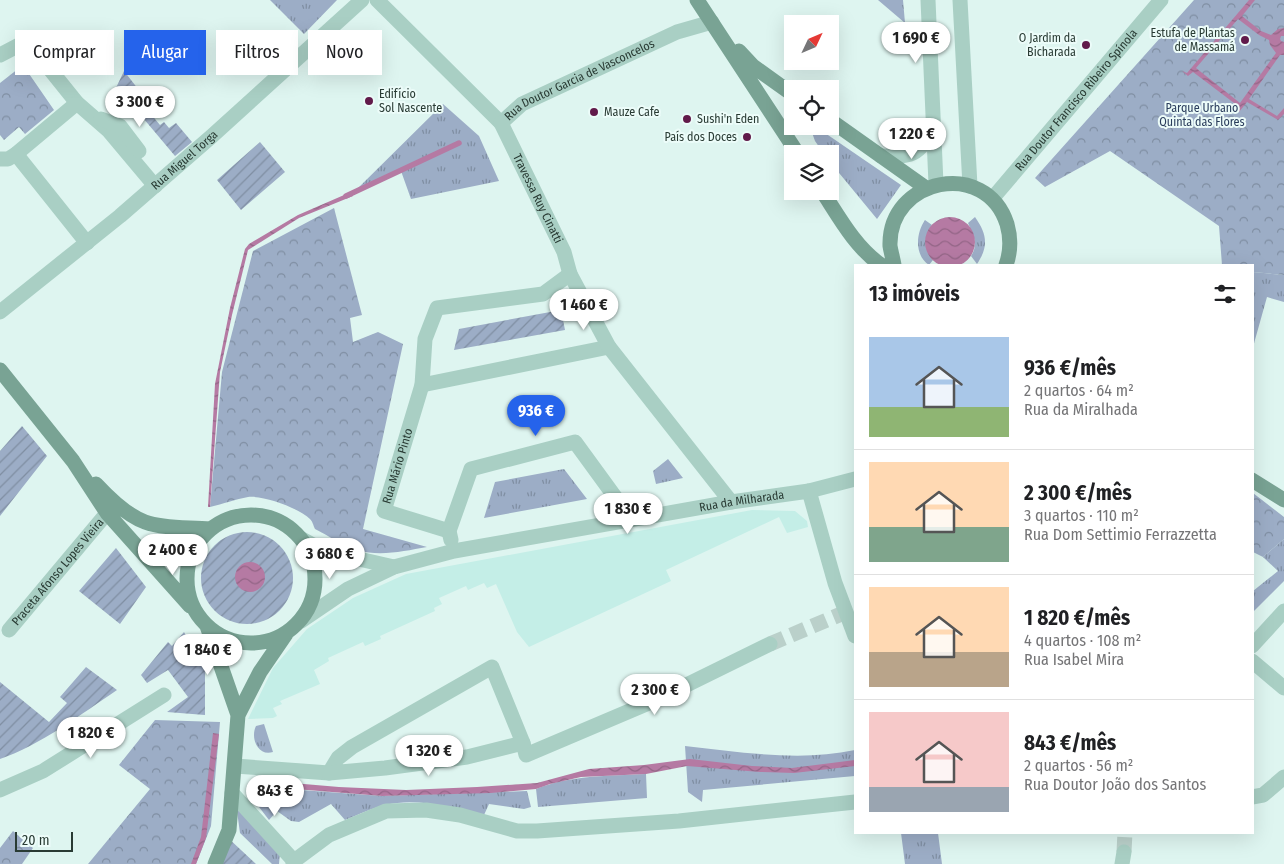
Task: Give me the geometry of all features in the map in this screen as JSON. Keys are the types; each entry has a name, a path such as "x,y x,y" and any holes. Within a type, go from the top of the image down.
{"street":[{"name":"Rua Miguel Torga","path":"0,312 87,243 158,183 362,0"},
{"name":"Rua Doutor Garcia de Vasconcelos","path":"377,0 501,123 522,104 677,32 712,22"},
{"path":"697,0 792,145"},
{"path":"928,0 934,126 931,186"},
{"path":"960,0 970,186"},
{"name":"Rua Doutor Francisco Ribeiro Spínola","path":"992,199 1161,0"},
{"path":"712,22 753,66 784,88"},
{"path":"0,56 23,43 32,46 77,103 108,130 158,183"},
{"path":"0,159 8,159 16,154 77,103"},
{"name":"Travessa Ruy Cinatti","path":"501,123 564,252 570,274"},
{"path":"839,126 881,156 931,186"},
{"path":"881,156 899,157 914,153 927,142 934,126"},
{"path":"16,154 87,243"},
{"path":"894,264 890,247 892,229 899,212 911,198 931,186 953,183 970,186 982,192 992,199 1004,215 1010,235 1010,262"},
{"path":"828,200 853,238 880,264"},
{"path":"570,274 609,347 730,502"},
{"name":"Rua Mário Pinto","path":"449,531 384,511 422,385 425,339 437,308 543,294 570,274"},
{"path":"422,385 609,347"},
{"path":"0,370 73,461 107,496 144,522 167,526 210,529"},
{"path":"454,551 449,531 471,469 575,442 618,501 628,520"},
{"path":"73,461 107,513 195,610 207,626 238,715 229,830 215,864"},
{"name":"Rua da Milharada","path":"394,566 454,551 730,502 810,491 854,479"},
{"path":"1254,481 1284,500"},
{"path":"810,491 835,583 854,633"},
{"path":"107,513 115,510 130,513"},
{"name":"Praceta Afonso Lopes Vieira","path":"9,630 107,513"},
{"path":"195,610 187,589 188,567 196,546 210,529 228,519 248,515 268,517 286,525 302,539 326,552 394,566"},
{"path":"301,621 310,606 315,589 316,571 311,554 302,539"},
{"path":"238,715 260,672 286,634 301,621 348,589 394,566"},
{"path":"1254,644 1284,611"},
{"path":"207,626 224,638 245,643 266,642 286,634"},
{"path":"329,773 338,758 352,746 492,667 523,743 526,755 658,699 770,644"},
{"path":"1254,663 1284,688"},
{"path":"0,790 43,771 164,695"},
{"path":"235,766 329,773 467,757 523,743"},
{"path":"1254,796 1263,795 1284,777"},
{"path":"232,793 294,862 329,835 386,811 426,810 460,815 517,831 537,831 679,821 854,802"}],"green space":[{"path":"270,0 337,0 304,34"},
{"path":"878,0 903,0 905,23"},
{"name":"Parque Urbano Quinta das Flores","path":"1194,0 1284,0 1284,275 1254,272 1254,264 1222,264 1219,226 1110,151 1045,187 1035,178"},
{"path":"15,71 15,75 30,75 54,110 25,134 19,127 4,140 0,135 0,83"},
{"path":"124,71 124,75 127,75 142,94 122,110 115,90"},
{"path":"443,104 479,136 499,181 411,199 401,171 352,194"},
{"path":"145,107 160,125 164,122 169,128 176,123 192,142 175,156 138,112"},
{"path":"813,135 828,135 901,185 877,219 839,173 839,145 818,145"},
{"path":"260,142 285,172 241,210 217,180"},
{"path":"334,208 362,315 350,318 353,342 378,332 403,344 363,529 427,547 383,553 357,550 315,529 310,519 298,511 262,498 248,497 210,507 222,372 253,251"},
{"path":"975,217 982,229 985,240 981,258 977,264 971,256 975,243 968,223"},
{"path":"925,220 932,225 926,238 928,252 933,260 930,264 924,261 919,250 918,237"},
{"path":"1254,272 1284,275 1284,302 1267,297 1254,343"},
{"path":"561,310 565,330 454,350 459,329"},
{"path":"22,426 47,456 0,516 0,451"},
{"path":"668,459 683,478 656,484 653,471"},
{"path":"564,469 587,499 484,518 495,482"},
{"path":"1254,494 1284,517 1284,539 1263,557 1254,552"},
{"path":"247,532 265,536 279,546 289,560 293,578 289,596 279,610 265,620 247,624 229,620 215,610 205,596 201,578 205,560 215,546 229,536"},
{"path":"1284,539 1284,581 1254,611 1254,590 1278,571 1263,557"},
{"path":"116,548 146,587 120,624 79,591"},
{"path":"184,632 205,669 205,715 167,712 188,697 168,670 147,683 141,675 168,642 172,646"},
{"path":"86,667 117,690 45,738 0,759 0,682 49,722 67,703 60,697"},
{"path":"155,720 220,722 211,826 196,864 88,864 150,789 119,765"},
{"path":"264,724 273,752 263,752 255,741 254,731 256,726"},
{"path":"685,746 792,756 834,754 854,750 854,776 703,790 702,802 688,792"},
{"path":"646,774 647,798 538,807 536,789 549,784 590,777"},
{"path":"260,787 382,796 527,791 531,807 524,809 489,804 484,815 435,804 410,802 385,805 345,820 331,804 299,822 291,821 277,811 269,820 252,798"},
{"path":"236,804 280,852 279,864 272,864 240,833"},
{"path":"13,831 33,848 22,864 0,864 0,848"},
{"path":"901,834 938,834 942,864 905,864"},
{"path":"226,836 256,864 220,864"}],"shaded area":[{"path":"752,510 795,511 807,521 808,527 787,533 779,517 666,570 671,581 529,647 517,632 496,584 487,588 484,583 468,590 466,586 439,598 442,604 434,608 435,611 380,636 381,639 365,646 363,642 328,658 329,661 314,670 320,684 280,701 282,704 273,708 277,716 273,718 248,719 273,668 307,629 353,598 406,574"}],"water":[{"path":"1249,0 1255,0 1242,16 1261,31 1271,35 1278,29 1284,28 1284,36 1281,36 1280,39 1284,42 1284,55 1280,55 1249,99 1277,116 1284,108 1284,114 1278,120 1247,102 1239,112 1235,110 1238,106 1193,72 1188,76 1182,71 1187,73","holes":["1238,19 1269,40 1276,53 1240,103 1196,68"]},
{"path":"351,192 353,196 299,218 248,250 220,372 210,507 208,507 215,384 230,308 245,249 249,244 298,215"},
{"path":"950,217 964,221 971,228 975,242 971,256 962,264 936,263 929,256 925,242 929,228 936,221"},
{"path":"250,562 261,566 265,577 261,588 250,592 239,588 235,577 239,566"},
{"path":"213,733 219,734 206,838 196,864 191,864 201,837"},
{"path":"690,759 752,766 792,768 854,760 854,766 794,773 687,766 646,774 581,777 536,789 491,793 382,796 257,786 257,780 406,790 477,787 537,783 589,769"}],"waterway":[{"path":"346,196 459,143"}],"tunnel":[{"path":"770,644 846,612"},
{"path":"1124,852 1125,834"}],"place":[{"name":"Estufa de Plantas de Massamá","path":"1245,40"},
{"name":"O Jardim da Bicharada","path":"1086,45"},
{"name":"Edifício Sol Nascente","path":"369,101"},
{"name":"Mauze Cafe","path":"594,112"},
{"name":"Sushi'n Eden","path":"687,119"},
{"name":"País dos Doces","path":"747,137"}]}
